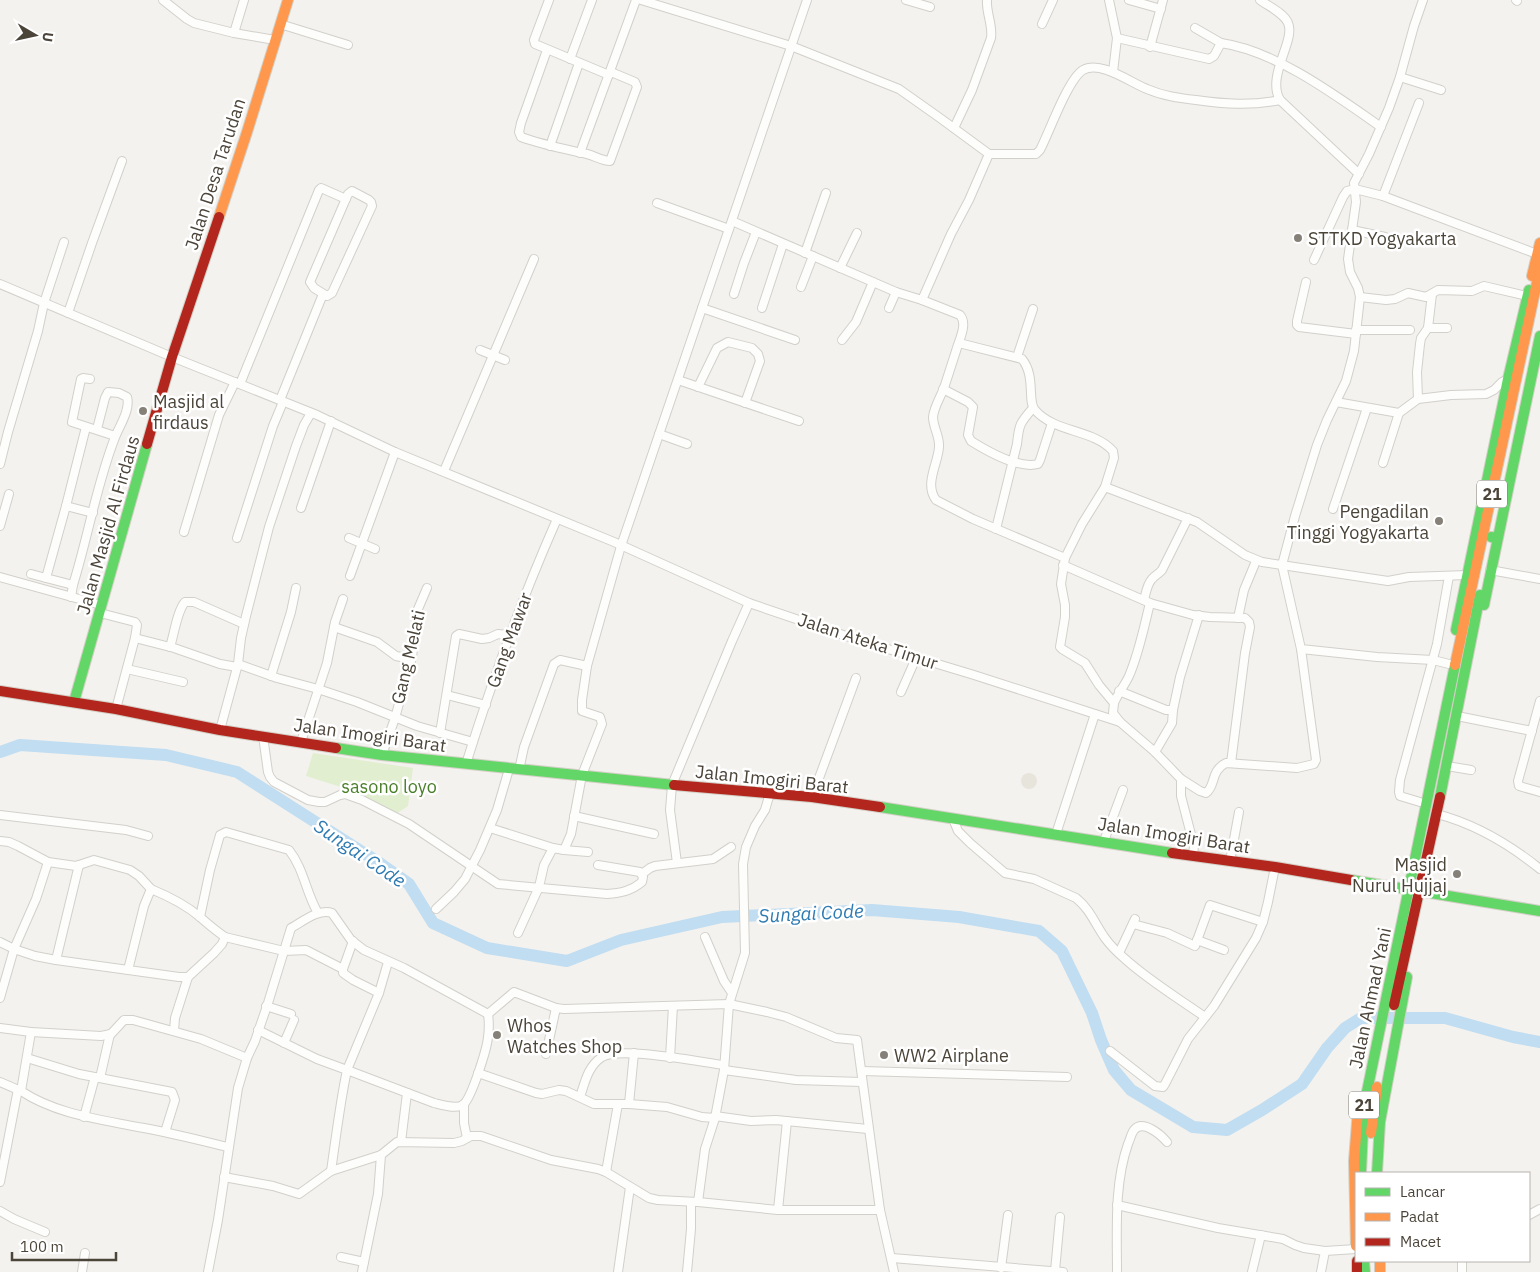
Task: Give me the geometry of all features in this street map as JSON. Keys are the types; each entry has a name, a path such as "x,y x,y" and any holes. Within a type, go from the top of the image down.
{"main road":[{"name":"Jalan Desa Tarudan","path":"172,357 247,132 288,0"},
{"path":"1444,719 1459,719 1490,570 1487,537 1508,379 1540,243"},
{"name":"21","path":"1420,891 1447,764 1459,719 1487,537 1540,268"},
{"name":"21","path":"1409,889 1444,719 1540,306"},
{"path":"1422,832 1419,811 1420,802 1467,575 1487,537 1536,375 1540,336"},
{"name":"Jalan Masjid Al Firdaus","path":"74,702 172,357"},
{"name":"Jalan Imogiri Barat","path":"0,690 116,709 220,730 382,755 514,770 812,797 1275,867 1540,911"},
{"name":"Jalan Ahmad Yani","path":"1396,995 1409,889"},
{"name":"Jalan Ahmad Yani","path":"1361,1172 1364,1106 1396,995 1420,891"},
{"path":"1377,1172 1384,1040 1396,995"},
{"path":"1355,1222 1353,1161 1355,1129 1368,1058 1384,1040"},
{"name":"Jalan Ahmad Yani","path":"1369,1172 1371,1137 1384,1040"}],"street":[{"path":"163,0 190,22 275,40"},
{"path":"235,30 244,0"},
{"path":"547,50 527,104 519,132 521,137 550,146 589,154 609,162 636,87 635,82 578,63 535,44 534,40 549,0"},
{"path":"570,59 592,0"},
{"path":"580,153 636,0"},
{"path":"641,0 791,46 899,90 989,154 1036,154 1040,150 1058,109 1078,75 1083,70 1091,67 1114,72 1131,82 1161,95 1246,105 1280,100"},
{"path":"564,850 571,834 582,775 602,724 600,717 582,711 582,700 587,666 621,546 807,0"},
{"path":"906,0 930,7"},
{"path":"954,128 972,90 991,38 992,32 988,18 987,0"},
{"path":"1042,24 1053,0"},
{"path":"1108,0 1117,38 1114,72"},
{"path":"1129,0 1161,9"},
{"path":"1150,46 1163,0"},
{"path":"1260,0 1288,22 1289,34 1280,62 1276,95 1359,174"},
{"path":"1188,518 1162,570 1151,580 1132,668 1125,684 1119,691 1114,703 1113,713 1120,722 1155,752 1181,779 1206,793 1211,788 1213,778 1220,767 1226,763 1297,768 1314,764 1316,760 1301,649 1282,565 1317,445 1346,381 1354,351 1360,297 1348,266 1348,259 1356,202 1354,183 1381,127 1400,77 1421,1"},
{"path":"280,24 348,45"},
{"path":"1195,28 1220,43 1242,47 1280,62 1334,94 1381,127"},
{"path":"1117,38 1209,59 1214,56 1220,43"},
{"path":"550,146 578,63"},
{"path":"1400,77 1441,90"},
{"path":"1383,196 1419,103"},
{"path":"922,300 951,234 970,200 989,154"},
{"path":"68,313 122,161"},
{"path":"184,532 219,415 237,383 319,190 321,188 346,199"},
{"path":"1314,260 1343,197 1347,191 1355,189 1383,196 1537,254"},
{"path":"352,191 370,200 372,206 332,293 327,296 322,294 310,282 346,199 352,191"},
{"path":"804,253 826,193"},
{"path":"658,203 756,232 896,292 960,315 963,318 964,325 934,410 933,420 939,448 931,484 933,496 936,500 972,520 996,529 1147,601 1199,616 1248,619 1250,627 1238,702 1231,763"},
{"path":"1352,230 1385,237"},
{"path":"734,294 756,232"},
{"path":"840,268 857,232"},
{"path":"0,464 38,331 44,303 64,242"},
{"path":"762,308 783,244"},
{"path":"801,287 813,256"},
{"path":"444,471 534,259"},
{"path":"842,340 856,322 873,282"},
{"path":"1306,282 1297,321 1299,328 1356,332 1410,330"},
{"name":"Jalan Ateka Timur","path":"0,284 172,357 311,413 395,452 621,546 749,603 1120,722"},
{"path":"1360,297 1386,300 1395,299 1408,293 1422,297 1438,290 1472,291 1484,286 1527,296"},
{"path":"889,308 896,292"},
{"path":"237,538 272,426 322,294"},
{"path":"1418,399 1417,372 1420,344 1421,338 1428,328 1432,294"},
{"path":"702,308 795,340"},
{"path":"1017,357 1033,309"},
{"path":"1428,328 1448,328"},
{"path":"698,387 717,348 728,342 752,348 758,354 760,361 745,403"},
{"path":"958,343 1017,357 1022,360 1026,364 1030,376 1033,408 1052,423 1102,442 1113,451 1114,458 1105,487 1082,524 1064,562 1060,584 1065,605 1065,616 1060,647 1085,663 1099,685 1114,703"},
{"path":"480,350 505,360"},
{"path":"90,379 81,379 72,420 75,424 97,429 115,436"},
{"path":"1383,463 1399,413 1418,399 1486,394 1508,379"},
{"path":"678,380 799,421"},
{"path":"943,389 968,402 973,407 968,435 971,440 1012,462 1038,464 1052,423"},
{"path":"71,597 106,459 128,404 128,399 124,395 111,391 108,392 99,416 97,429"},
{"path":"1336,402 1399,413"},
{"path":"996,529 1017,444 1020,423 1033,408"},
{"path":"1333,509 1366,408"},
{"path":"220,730 238,666 244,624 269,527 298,439 311,413"},
{"path":"301,508 331,422"},
{"path":"46,578 86,427"},
{"path":"659,434 687,444"},
{"path":"350,576 395,452"},
{"path":"1105,487 1197,522 1256,561 1388,581 1409,577 1467,575"},
{"path":"0,526 9,494"},
{"path":"66,506 93,514"},
{"name":"Gang Mawar","path":"466,764 532,576 557,519"},
{"path":"349,538 375,549"},
{"path":"1238,618 1244,590 1256,561"},
{"path":"1490,570 1540,579"},
{"path":"31,574 73,585"},
{"path":"1420,802 1402,797 1399,792 1406,754 1437,644 1449,576"},
{"path":"0,577 71,597 136,623 135,638 116,709"},
{"path":"271,676 291,612 296,588"},
{"name":"Gang Melati","path":"382,755 411,660 418,608 427,588"},
{"path":"301,742 331,646 334,627 343,599"},
{"path":"170,647 180,612 185,602 194,602 244,624"},
{"path":"677,863 670,810 672,785 749,603"},
{"path":"1155,752 1174,718 1173,710 1180,678 1199,616"},
{"path":"334,627 377,642 396,656 411,660"},
{"path":"440,733 455,640 458,634 482,639 498,634 510,636"},
{"path":"135,638 170,647 220,664 238,666 318,689 357,702 394,718 473,742"},
{"path":"1301,649 1377,657 1433,660 1449,664"},
{"path":"901,692 916,658"},
{"path":"436,909 465,879 490,828 524,747 554,664 560,660 587,666"},
{"path":"127,669 183,682"},
{"path":"812,797 856,678"},
{"path":"1119,691 1166,710 1173,710"},
{"path":"447,695 486,705"},
{"path":"1540,701 1518,781 1519,786 1540,792"},
{"path":"1056,834 1095,714"},
{"path":"1459,719 1532,731"},
{"path":"263,736 268,772 274,782 308,800 325,802 345,794 357,798 409,824 498,884 607,894 629,891 642,882 642,874"},
{"path":"1447,764 1471,770"},
{"path":"1181,779 1182,796 1194,846 1193,856"},
{"path":"1104,841 1123,790"},
{"path":"687,1272 694,1202 705,1149 715,1117 724,1068 729,1004 745,953 743,864 746,847 755,826 765,810 770,793"},
{"path":"1230,861 1239,812"},
{"path":"1437,814 1464,823 1501,840 1540,869"},
{"path":"0,815 126,830 148,836"},
{"path":"574,816 654,834"},
{"path":"952,819 958,831 1005,873 1034,879 1076,898 1089,910 1105,938 1119,953 1144,974 1205,1017"},
{"path":"490,828 553,848 588,852"},
{"path":"200,917 220,835 226,832 289,850 303,874 313,905 318,913"},
{"path":"0,841 9,842 48,862 80,866 94,860 130,870 151,888 182,904 225,937 284,951 306,950 343,969"},
{"path":"642,874 655,866 714,859 731,847"},
{"path":"518,933 539,887 544,866 553,848"},
{"path":"0,998 14,949 27,923 48,862"},
{"path":"598,865 640,872 642,874"},
{"path":"56,960 80,866"},
{"path":"1110,1051 1155,1086 1163,1087 1188,1039 1205,1017 1256,938 1262,922 1275,867"},
{"path":"128,970 144,906 151,888"},
{"path":"1119,953 1134,922 1167,933 1195,946 1210,905 1262,922"},
{"path":"208,1272 218,1220 238,1088 291,928 318,913 328,911 332,913 353,941 364,950 404,968 488,1014"},
{"path":"174,1031 175,1018 188,976 222,944 225,937"},
{"path":"705,937 724,981 732,993"},
{"path":"1197,940 1224,950"},
{"path":"353,941 343,974 379,993"},
{"path":"0,942 35,956 56,960 188,976"},
{"path":"331,1171 347,1070 379,993 388,962"},
{"path":"467,1138 464,1123 464,1104 483,1060 488,1037 488,1014 514,992 556,1008 564,1009 729,1004 786,1017 808,1028 836,1038 857,1040 880,1210 894,1272"},
{"path":"266,1006 292,1017 284,1043"},
{"path":"670,1058 673,1006"},
{"path":"546,1054 556,1008"},
{"path":"84,1117 110,1034 124,1020 133,1020 201,1039 247,1058"},
{"path":"0,1028 31,1032 101,1036 110,1034"},
{"path":"258,1030 317,1059 434,1103 448,1106 464,1104"},
{"path":"0,1182 31,1032"},
{"path":"580,1097 592,1065 609,1054 634,1053 670,1058 796,1080 862,1082"},
{"path":"629,1104 634,1053"},
{"path":"27,1058 98,1077 172,1092 175,1100 165,1132"},
{"path":"862,1071 1067,1077"},
{"path":"478,1073 536,1093 566,1091 594,1104 667,1107 702,1117 751,1121 787,1121 868,1129"},
{"path":"0,1082 66,1112 165,1132 228,1148"},
{"path":"401,1142 408,1093"},
{"path":"606,1172 618,1104"},
{"path":"778,1210 787,1121"},
{"path":"1117,1272 1117,1205 1126,1148 1134,1130 1138,1127 1149,1128 1157,1132 1167,1142"},
{"path":"224,1177 273,1186 299,1194 331,1171 381,1156 391,1146 401,1142 454,1143 476,1135 551,1160 598,1169 649,1198 658,1200 778,1210 880,1210"},
{"path":"362,1272 379,1187 381,1156"},
{"path":"618,1272 630,1187"},
{"path":"1117,1205 1218,1228 1283,1239 1300,1247 1325,1251 1355,1248"},
{"path":"0,1211 44,1232"},
{"path":"1001,1268 1008,1215"},
{"path":"892,1258 1001,1268 1059,1271 1060,1217"},
{"path":"1252,1272 1261,1235"},
{"path":"1321,1272 1325,1251"},
{"path":"82,1272 85,1253"},
{"path":"341,1258 364,1262"}],"shaded area":[{"path":"1029,773 1035,775 1037,781 1035,787 1029,789 1023,787 1021,781 1023,775"}],"green space":[{"name":"sasono loyo","path":"313,753 413,768 408,806 396,814 389,813 364,796 356,799 344,788 306,776"}],"waterway":[{"name":"Sungai Code","path":"0,752 20,745 166,755 237,772 378,862 409,884 433,923 487,948 567,961 621,940 722,917 872,910 959,917 1039,931 1062,951 1092,1013 1114,1070 1131,1090 1193,1127 1227,1130 1262,1110 1302,1084 1327,1048 1345,1028 1361,1018 1445,1018 1513,1037 1540,1042"}],"traffic: fast":[{"path":"1456,630 1508,379 1529,290"},
{"path":"1484,605 1540,336"},
{"path":"74,702 147,444"},
{"path":"1491,537 1497,538"},
{"path":"1440,797 1480,595"},
{"path":"1361,1172 1364,1106 1455,665"},
{"path":"336,748 382,755 674,785"},
{"path":"880,807 1172,853"},
{"path":"1351,880 1540,911"},
{"path":"1377,1172 1380,1122 1407,977"},
{"path":"1364,1262 1365,1272"}],"traffic: slow":[{"path":"219,217 288,0"},
{"path":"1532,276 1540,243"},
{"path":"1455,665 1540,268"},
{"path":"1371,1133 1377,1087"},
{"path":"1355,1204 1354,1161 1358,1110"},
{"path":"1380,1262 1380,1272"}],"traffic: jam":[{"path":"147,444 172,357 219,217"},
{"path":"0,691 116,709 220,730 336,748"},
{"path":"674,785 812,797 880,807"},
{"path":"1394,1005 1440,797"},
{"path":"1172,853 1275,867 1351,880"},
{"path":"1357,1262 1357,1272"}],"place":[{"name":"STTKD Yogyakarta","path":"1298,238"},
{"name":"Masjid al firdaus","path":"143,411"},
{"name":"Pengadilan Tinggi Yogyakarta","path":"1439,521"},
{"name":"Masjid Nurul Hujjaj","path":"1457,874"},
{"name":"Whos Watches Shop","path":"497,1035"},
{"name":"WW2 Airplane","path":"884,1055"}]}
